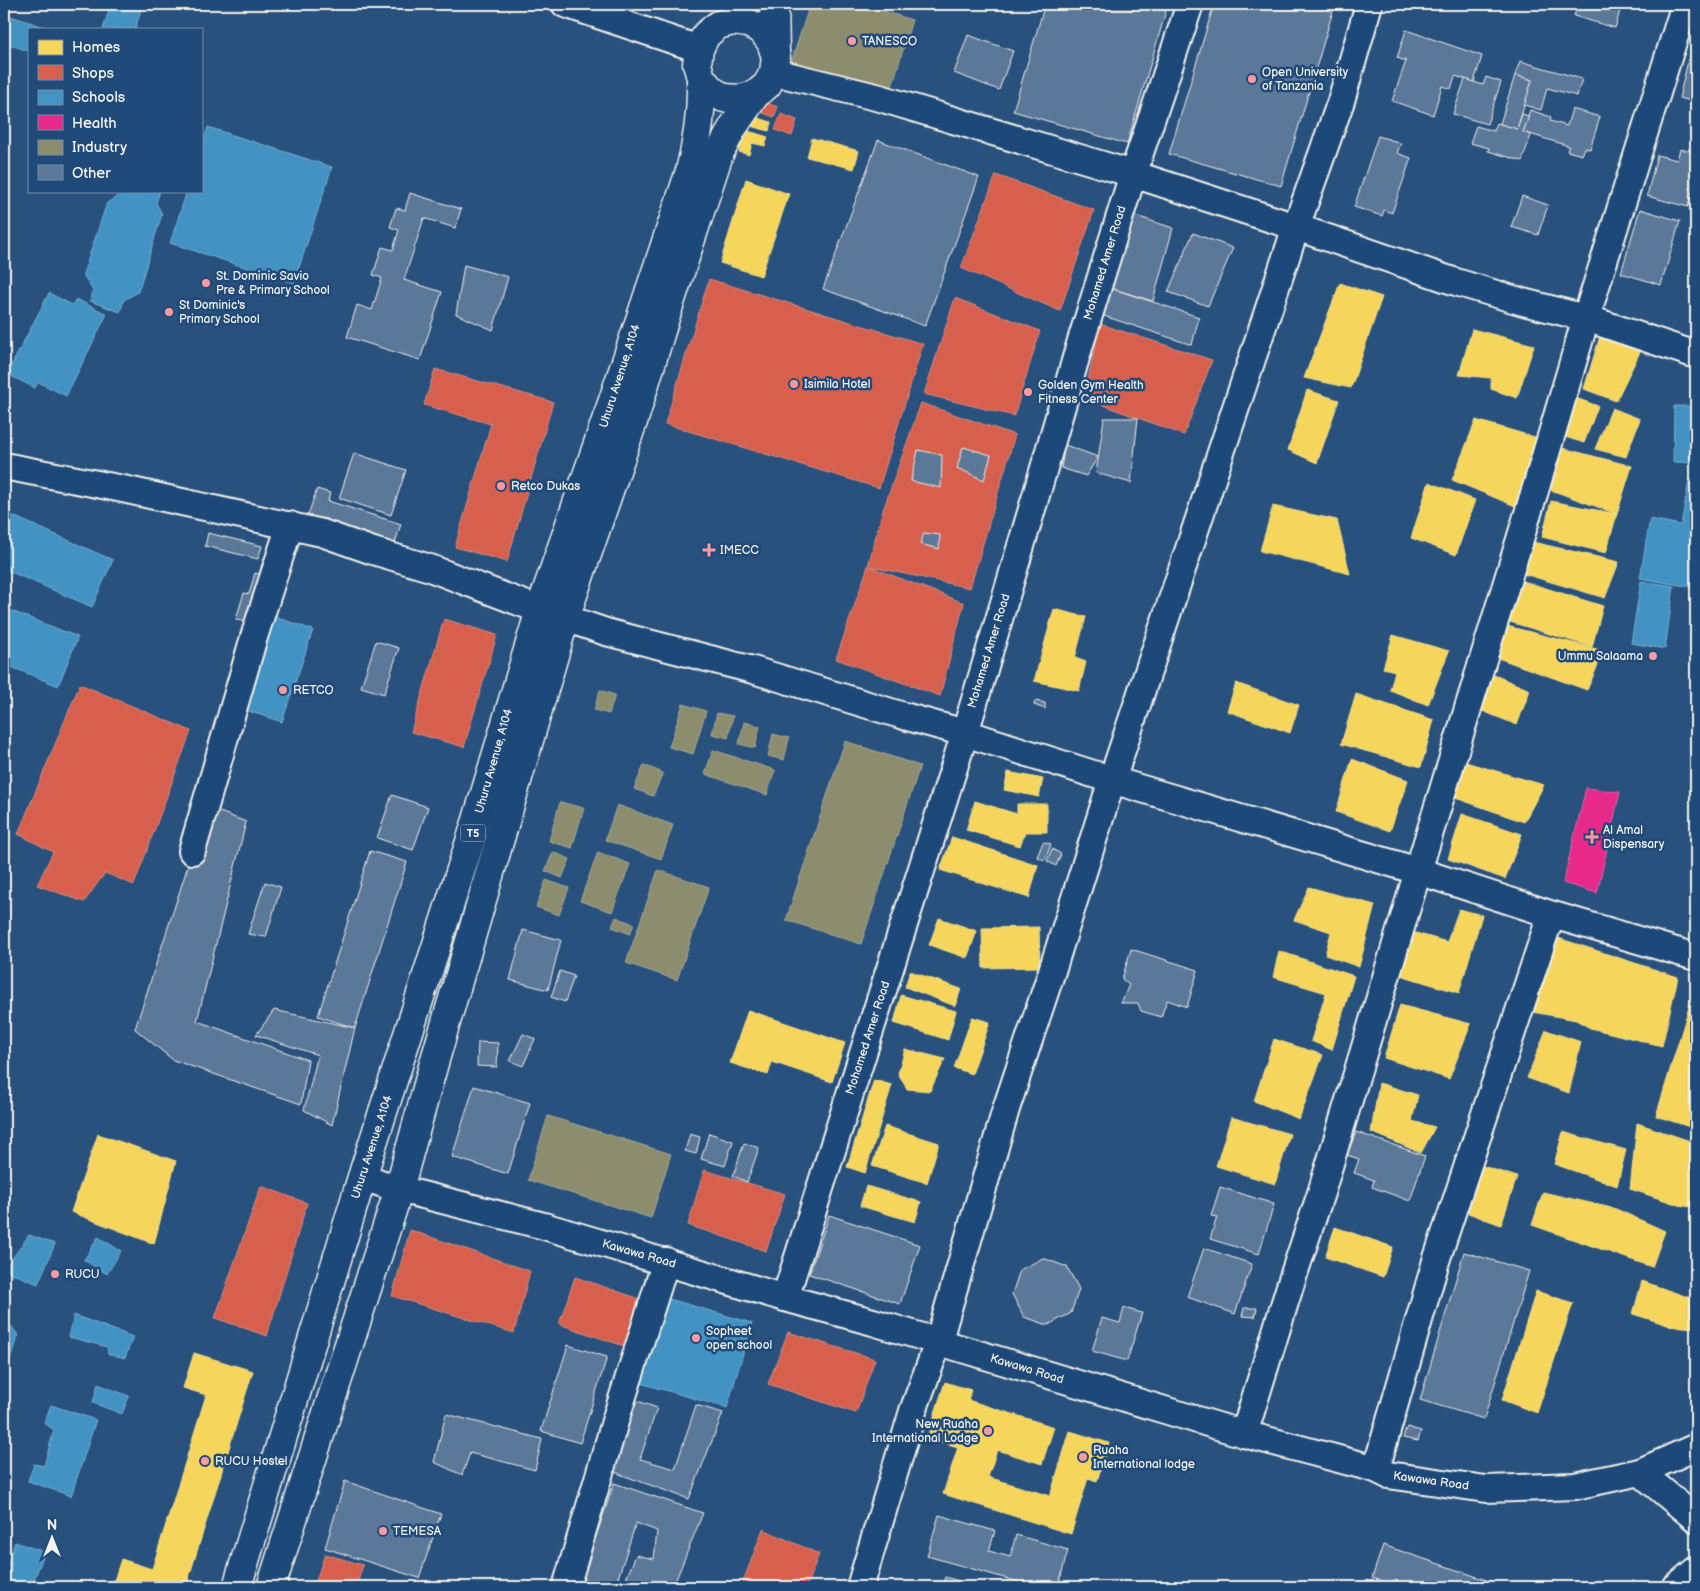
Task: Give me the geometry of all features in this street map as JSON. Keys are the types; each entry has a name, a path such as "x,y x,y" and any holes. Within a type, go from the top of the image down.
{"highway":[{"path":"728,4 702,42 697,64 701,78 711,90 724,98 740,100 755,95 767,85 775,64 774,4"},
{"path":"702,42 718,25 732,21 748,22 762,30 772,42 775,64"},
{"name":"Uhuru Avenue, A104","path":"237,1587 362,1177 476,823 540,610 690,172 697,143 702,108 701,78"},
{"name":"Uhuru Avenue, A104","path":"271,1587 399,1188 565,618 636,416 665,318 719,154 733,127 755,95"}],"street":[{"path":"565,4 702,42"},
{"name":"Mohamed Amer Road","path":"785,1298 964,732 1133,174 1190,4"},
{"path":"860,1587 913,1411 938,1343 1006,1109 1054,965 1112,780 1296,227 1341,101 1369,4"},
{"path":"1244,1434 1321,1193 1586,318 1685,4"},
{"path":"775,64 880,98 1133,174 1456,282 1586,318 1696,355"},
{"path":"4,466 322,533 430,568 540,610"},
{"path":"192,851 254,637 290,525"},
{"path":"565,618 606,632 744,668 964,732 1112,780 1418,871 1553,915 1696,957"},
{"path":"1376,1469 1436,1261 1546,930 1553,915"},
{"name":"Kawawa Road","path":"362,1177 666,1261 1244,1434 1376,1469 1388,1475 1486,1489 1575,1486 1640,1472 1696,1447"},
{"path":"566,1587 616,1418 666,1261"},
{"path":"1640,1472 1696,1520"},
{"path":"1676,1587 1696,1570"}],"building: Homes":[{"path":"753,116 771,122 769,131 750,126"},
{"path":"745,130 768,137 765,146 752,143 749,155 739,152"},
{"path":"812,138 859,151 854,169 807,157"},
{"path":"746,179 789,194 761,276 720,263"},
{"path":"1340,283 1382,297 1351,388 1304,378"},
{"path":"1472,329 1534,345 1517,398 1491,389 1491,378 1459,375"},
{"path":"1600,336 1640,352 1616,401 1584,389"},
{"path":"1307,390 1339,400 1317,463 1288,450"},
{"path":"1573,397 1598,406 1584,443 1559,435"},
{"path":"1612,408 1640,419 1626,457 1595,449"},
{"path":"1476,420 1538,438 1515,506 1452,480"},
{"path":"1562,448 1632,466 1617,514 1551,490"},
{"path":"1429,482 1475,500 1456,555 1411,538"},
{"path":"1551,501 1617,514 1606,553 1542,537"},
{"path":"1273,506 1337,520 1350,574 1260,551"},
{"path":"1533,542 1619,562 1605,598 1524,574"},
{"path":"1520,580 1603,606 1592,647 1507,621"},
{"path":"1054,609 1086,617 1075,658 1086,662 1079,691 1034,681"},
{"path":"1507,626 1604,651 1587,690 1498,658"},
{"path":"1393,635 1449,651 1428,705 1390,690 1395,671 1383,668"},
{"path":"1487,672 1530,690 1517,725 1475,708"},
{"path":"1236,683 1299,705 1290,733 1227,711"},
{"path":"1356,694 1434,720 1421,767 1341,744"},
{"path":"1352,759 1408,780 1390,831 1336,812"},
{"path":"1462,761 1544,785 1524,822 1450,796"},
{"path":"1008,772 1043,779 1039,797 1004,790"},
{"path":"975,801 1017,814 1017,804 1047,804 1047,832 1025,832 1020,846 966,830"},
{"path":"1462,814 1522,834 1505,879 1448,859"},
{"path":"952,837 1038,865 1029,898 940,870"},
{"path":"1309,887 1375,905 1359,967 1325,955 1331,932 1294,920"},
{"path":"1459,909 1482,915 1459,993 1397,974 1409,931 1447,942"},
{"path":"939,918 977,931 967,958 929,945"},
{"path":"1039,927 1040,967 983,968 982,928"},
{"path":"1555,937 1678,977 1662,1046 1590,1028 1576,1020 1527,1011"},
{"path":"1279,951 1354,976 1332,1050 1311,1041 1326,993 1273,977"},
{"path":"910,971 961,989 955,1006 905,987"},
{"path":"1693,994 1696,994 1696,1129 1656,1116"},
{"path":"901,995 956,1011 948,1040 894,1023"},
{"path":"1400,1005 1471,1024 1449,1079 1384,1058"},
{"path":"748,1010 845,1043 832,1082 772,1062 768,1075 730,1063"},
{"path":"972,1017 990,1022 972,1074 954,1068"},
{"path":"1546,1030 1581,1042 1569,1093 1527,1078"},
{"path":"1274,1039 1323,1055 1299,1119 1254,1101"},
{"path":"905,1049 945,1059 930,1091 907,1089 898,1074"},
{"path":"874,1080 892,1085 865,1173 847,1167"},
{"path":"1379,1083 1418,1095 1412,1121 1435,1127 1421,1153 1371,1132"},
{"path":"1231,1117 1290,1134 1275,1184 1216,1166"},
{"path":"1637,1123 1696,1143 1696,1208 1679,1205 1630,1189"},
{"path":"885,1126 939,1143 927,1183 872,1166"},
{"path":"1563,1132 1626,1150 1617,1186 1554,1164"},
{"path":"98,1134 176,1161 154,1244 71,1212"},
{"path":"1483,1166 1517,1177 1501,1225 1468,1213"},
{"path":"866,1186 921,1202 915,1222 860,1206"},
{"path":"1543,1192 1616,1209 1665,1231 1652,1267 1532,1225"},
{"path":"1335,1227 1393,1247 1383,1277 1325,1257"},
{"path":"1642,1281 1696,1300 1696,1328 1671,1326 1633,1314"},
{"path":"1536,1291 1573,1303 1537,1413 1502,1400"},
{"name":"RUCU Hostel","path":"194,1353 253,1371 186,1587 112,1587 121,1559 152,1569 206,1395 183,1388"},
{"name":"Ruaha International lodge","path":"945,1382 971,1390 968,1400 1054,1427 1042,1464 997,1450 988,1477 1050,1496 1070,1431 1109,1443 1097,1481 1088,1478 1071,1534 943,1494 958,1447 927,1438"}],"building: Shops":[{"path":"761,101 778,107 774,117 755,110"},
{"path":"781,114 797,120 792,136 775,130"},
{"path":"996,175 1094,210 1060,311 961,268"},
{"name":"Isimila Hotel","path":"709,279 923,344 879,488 665,424"},
{"path":"955,298 1040,331 1014,416 924,394"},
{"path":"1100,324 1212,360 1184,435 1084,398"},
{"name":"Retco Dukas","path":"435,369 553,402 507,562 455,547 491,424 424,405"},
{"path":"921,403 1015,435 970,588 868,566 881,516"},
{"path":"868,566 964,603 940,696 836,659"},
{"path":"444,619 497,635 464,747 411,732"},
{"path":"80,684 191,731 134,885 105,873 84,902 37,885 53,852 18,834"},
{"path":"704,1170 785,1194 766,1251 688,1225"},
{"path":"261,1186 307,1203 267,1336 215,1318"},
{"path":"410,1230 530,1271 514,1333 392,1296"},
{"path":"575,1277 640,1299 624,1346 559,1324"},
{"path":"788,1332 875,1359 856,1413 768,1384"},
{"path":"763,1529 819,1554 806,1587 741,1587"},
{"path":"325,1554 363,1565 356,1587 314,1587"}],"building: Schools":[{"path":"111,4 143,4 135,28 103,28"},
{"path":"4,14 48,28 28,28 28,51 4,43"},
{"path":"208,127 332,167 294,283 170,243 187,192 202,192 202,144"},
{"path":"124,192 160,192 156,203 162,214 138,292 124,300 120,312 90,301 93,291 83,274 107,203"},
{"path":"49,293 72,305 76,299 107,314 66,396 38,382 35,388 7,374"},
{"path":"1674,406 1696,406 1696,463 1673,462"},
{"path":"1689,480 1696,482 1696,588 1640,578 1650,519 1681,525"},
{"path":"4,512 113,560 92,607 4,569"},
{"path":"1641,581 1674,586 1665,649 1631,643"},
{"path":"4,608 78,637 58,686 4,664"},
{"path":"270,615 313,630 282,722 239,708"},
{"path":"29,1235 55,1244 38,1284 4,1270"},
{"path":"98,1237 121,1251 107,1274 84,1260"},
{"path":"666,1298 752,1323 727,1408 640,1383"},
{"path":"74,1315 133,1337 125,1358 108,1354 107,1347 69,1337"},
{"path":"4,1317 18,1335 4,1376"},
{"path":"98,1384 129,1396 122,1414 93,1403"},
{"path":"51,1405 96,1420 71,1496 28,1481 34,1464 44,1466 54,1430 44,1423"},
{"path":"15,1542 45,1552 31,1587 4,1587 4,1575"}],"building: Health":[{"name":"Al Amal Dispensary","path":"1586,788 1620,792 1597,893 1563,883"}],"building: Industry":[{"name":"TANESCO","path":"810,4 862,4 912,20 890,93 791,63"},
{"path":"600,690 615,695 609,714 594,710"},
{"path":"683,704 706,711 693,754 669,747"},
{"path":"717,713 733,716 728,738 712,734"},
{"path":"744,722 760,726 755,748 739,744"},
{"path":"773,734 789,738 784,760 768,756"},
{"path":"845,741 920,766 861,944 786,920"},
{"path":"713,750 775,770 767,795 705,774"},
{"path":"644,765 663,773 653,796 634,789"},
{"path":"560,802 584,808 572,848 549,841"},
{"path":"617,805 673,825 661,859 605,840"},
{"path":"553,852 570,859 562,878 545,871"},
{"path":"598,852 630,864 612,912 580,901"},
{"path":"658,870 709,887 677,980 626,963"},
{"path":"546,880 569,888 559,915 536,907"},
{"path":"616,917 634,924 630,934 612,927"},
{"path":"548,1116 671,1154 651,1218 528,1180"}],"building: Other":[{"path":"1045,4 1168,4 1127,144 1013,111"},
{"name":"Open University of Tanzania","path":"1214,4 1335,4 1281,186 1169,154"},
{"path":"1578,4 1622,4 1615,28 1574,16"},
{"path":"1694,24 1696,25 1696,47 1691,46"},
{"path":"1406,30 1482,56 1474,82 1455,76 1451,89 1442,86 1433,115 1392,101 1406,61 1397,58"},
{"path":"968,35 1013,51 999,90 954,73"},
{"path":"1690,53 1696,54 1696,102 1679,98"},
{"path":"1520,61 1582,79 1577,96 1547,88 1541,110 1524,105 1532,80 1515,75"},
{"path":"1515,75 1532,80 1517,129 1500,124"},
{"path":"1486,77 1501,82 1487,124 1453,114 1465,79 1483,85"},
{"path":"1572,109 1600,117 1590,149 1585,148 1582,155 1567,151 1569,146 1523,132 1530,110 1551,117 1550,121 1567,126"},
{"path":"1522,114 1529,116 1523,132 1531,135 1522,161 1488,151 1489,148 1470,143 1476,126 1494,131 1497,123 1517,129"},
{"path":"1378,136 1401,143 1397,153 1411,158 1392,213 1384,210 1382,216 1354,207"},
{"path":"878,140 979,177 925,326 823,289"},
{"path":"1689,148 1696,150 1696,177 1688,207 1647,196 1657,155 1677,160 1680,149 1689,151"},
{"path":"410,193 461,209 455,228 424,218 404,280 442,292 420,360 347,337 357,305 372,310 382,278 373,275 382,247 393,250 399,230 390,227 396,208 405,210"},
{"path":"1522,196 1548,205 1538,235 1511,227"},
{"path":"1640,209 1680,221 1661,285 1621,273"},
{"path":"1133,215 1173,228 1153,301 1110,288"},
{"path":"1193,233 1233,248 1208,306 1168,292"},
{"path":"464,265 508,277 493,330 456,314"},
{"path":"1110,288 1199,317 1192,345 1104,316"},
{"path":"1104,418 1138,418 1131,483 1096,473"},
{"path":"1065,445 1098,457 1086,476 1061,468"},
{"path":"963,447 991,455 984,480 957,468"},
{"path":"918,450 942,455 941,488 911,481"},
{"path":"354,453 406,470 391,515 339,498"},
{"path":"317,489 330,493 328,501 401,524 395,543 308,515"},
{"path":"208,533 262,546 258,559 205,546"},
{"path":"924,533 940,535 939,549 920,544"},
{"path":"264,558 272,561 252,624 236,619 244,593 249,594 255,573 259,574"},
{"path":"376,641 399,648 384,694 361,687"},
{"path":"1035,701 1045,703 1045,709 1034,705"},
{"path":"392,795 428,807 413,850 377,838"},
{"path":"207,807 246,822 197,1021 308,1060 301,1104 173,1060 135,1029"},
{"path":"1043,842 1051,844 1045,860 1037,857"},
{"path":"1052,849 1061,854 1056,866 1047,861"},
{"path":"370,851 407,862 355,1028 318,1016"},
{"path":"265,882 281,887 266,937 248,934"},
{"path":"523,930 561,940 548,990 510,980"},
{"path":"1131,949 1198,970 1187,1007 1167,1000 1161,1017 1141,1011 1138,1003 1121,1003 1129,985 1122,979"},
{"path":"560,971 574,976 565,1002 551,997"},
{"path":"274,1010 355,1028 332,1125 304,1110 318,1055 256,1035"},
{"path":"523,1034 535,1039 523,1066 510,1061"},
{"path":"478,1042 498,1043 497,1067 477,1066"},
{"path":"474,1086 530,1103 508,1174 452,1157"},
{"path":"1356,1132 1425,1156 1410,1201 1372,1187 1374,1180 1354,1173 1359,1159 1347,1155"},
{"path":"709,1133 733,1141 725,1166 701,1159"},
{"path":"690,1134 700,1137 696,1154 685,1151"},
{"path":"744,1143 759,1148 747,1182 733,1176"},
{"path":"1220,1187 1274,1204 1259,1254 1210,1239 1217,1217 1211,1216"},
{"path":"829,1215 920,1245 900,1304 809,1274"},
{"path":"1204,1248 1252,1264 1235,1314 1187,1297"},
{"path":"1464,1252 1529,1271 1484,1419 1420,1400"},
{"path":"1043,1258 1067,1267 1079,1289 1071,1313 1048,1325 1024,1317 1012,1294 1020,1270"},
{"path":"1124,1308 1142,1313 1127,1361 1092,1351 1102,1318 1120,1323"},
{"path":"1244,1308 1257,1308 1255,1317 1242,1316"},
{"path":"568,1345 607,1357 580,1443 541,1431"},
{"path":"632,1399 657,1408 640,1459 675,1469 696,1405 723,1413 689,1499 611,1471"},
{"path":"446,1414 542,1439 535,1470 470,1453 462,1475 434,1462"},
{"path":"1407,1427 1421,1431 1418,1441 1403,1438"},
{"name":"TEMESA","path":"345,1481 441,1514 419,1578 325,1548"},
{"path":"614,1483 703,1513 673,1587 623,1586 636,1555 654,1559 657,1531 636,1523 615,1587 579,1587"},
{"path":"939,1515 995,1531 989,1551 1010,1557 1016,1535 1068,1550 1058,1587 1036,1587 927,1556"},
{"path":"1383,1545 1507,1587 1404,1587 1372,1578"},
{"path":"945,1577 981,1587 942,1587"}],"place":[{"name":"TANESCO","path":"852,41"},
{"name":"Open University of Tanzania","path":"1252,79"},
{"name":"St. Dominic Savio Pre & Primary School","path":"206,283"},
{"name":"St Dominic's Primary School","path":"169,312"},
{"name":"Isimila Hotel","path":"794,384"},
{"name":"Golden Gym Health Fitness Center","path":"1028,392"},
{"name":"Retco Dukas","path":"501,486"},
{"name":"IMECC","path":"709,550"},
{"name":"Ummu Salaama","path":"1653,656"},
{"name":"RETCO","path":"283,690"},
{"name":"Al Amal Dispensary","path":"1592,837"},
{"name":"RUCU","path":"55,1274"},
{"name":"Sopheet open school","path":"696,1338"},
{"name":"New Ruaha International Lodge","path":"988,1431"},
{"name":"Ruaha International lodge","path":"1083,1457"},
{"name":"RUCU Hostel","path":"205,1461"},
{"name":"TEMESA","path":"383,1531"}]}
